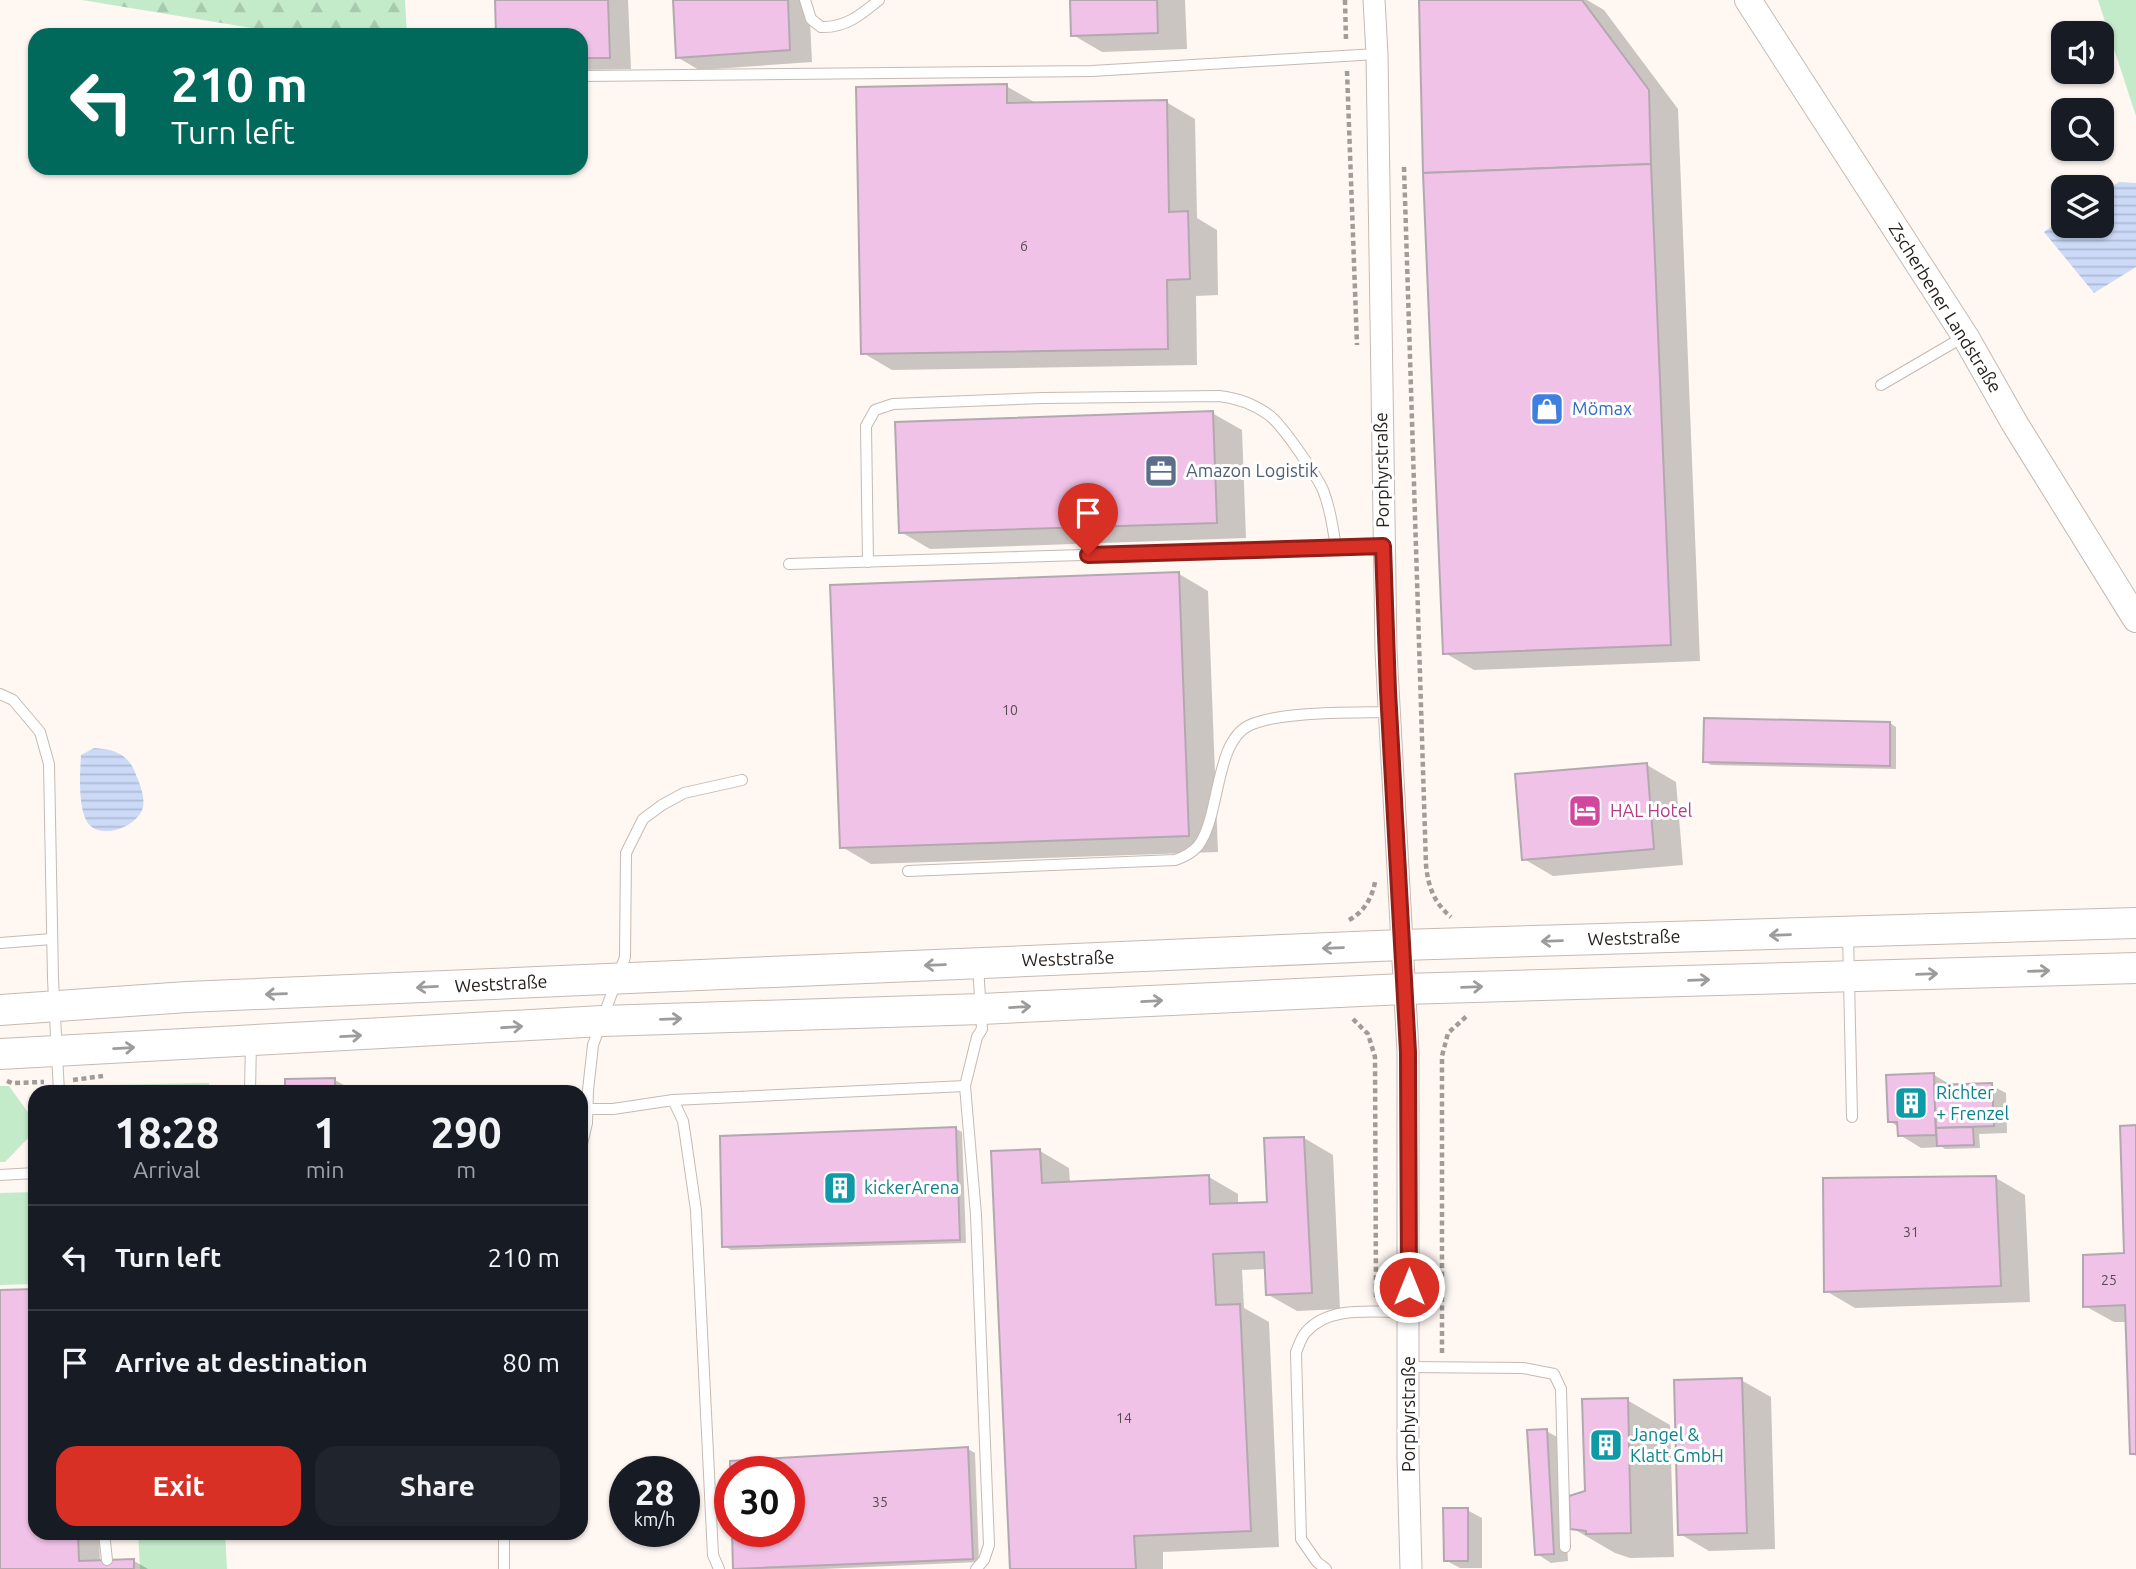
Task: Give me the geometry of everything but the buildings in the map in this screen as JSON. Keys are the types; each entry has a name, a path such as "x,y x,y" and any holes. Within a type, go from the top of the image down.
{"main road":[{"name":"Weststraße","path":"0,1010 53,993 187,997 1401,945 2136,923"},
{"path":"0,1054 603,1021 981,1009 1404,989 2136,968"}],"street":[{"name":"Porphyrstraße","path":"1374,0 1377,54 1383,546 1389,712 1408,1052 1411,1569"},
{"name":"Zscherbener Landstraße","path":"1748,0 1965,337 2136,619"}],"lane":[{"path":"805,0 811,19 821,27 836,28 880,0"},
{"path":"588,76 1092,71 1377,54"},
{"path":"1881,385 1965,337"},
{"path":"867,562 866,426 876,410 893,404 1043,398 1239,398 1270,416 1322,488 1331,515 1336,548"},
{"path":"789,564 1383,546"},
{"path":"0,694 13,700 40,732 49,764 53,993 58,1085"},
{"path":"908,870 1175,860 1198,846 1206,831 1228,753 1238,732 1250,724 1293,716 1389,712"},
{"path":"588,1098 593,1045 625,957 626,853 643,819 662,805 684,793 742,780"},
{"path":"1848,933 1852,1116"},
{"path":"0,943 52,939"},
{"path":"976,1569 984,1560 989,1545 976,1215 965,1086 977,1037 982,1029 978,963"},
{"path":"250,1085 251,1041"},
{"path":"588,1109 612,1109 673,1100 965,1086"},
{"path":"673,1100 683,1121 696,1210 713,1555 719,1569"},
{"path":"0,1175 28,1173"},
{"path":"1326,1569 1317,1562 1301,1539 1296,1352 1306,1332 1325,1317 1337,1313 1409,1312"},
{"path":"1408,1367 1523,1368 1554,1374 1560,1382 1564,1547"},
{"path":"105,1540 107,1560"},
{"path":"504,1540 504,1569"}],"path":[{"path":"1403,153 1426,865 1430,889 1442,910"},
{"path":"1442,1368 1442,1056 1448,1032"},
{"path":"1368,1034 1375,1057 1376,1313"}],"green space":[{"path":"82,0 405,0 407,28 252,28"},
{"path":"2098,0 2136,0 2136,116 2114,49 2114,21 2105,21"},
{"path":"209,1083 209,1085 107,1085"},
{"path":"0,1086 9,1086 28,1112 28,1138 5,1162 0,1162"},
{"path":"28,1192 28,1284 0,1285 0,1193"},
{"path":"138,1540 225,1540 227,1569 140,1569"}],"water":[{"path":"2119,182 2136,183 2136,267 2094,293 2044,232 2051,227 2051,238 2114,238 2114,185"},
{"path":"94,748 114,751 125,757 133,768 142,791 143,807 140,814 134,821 117,830 91,827 83,813 80,788 81,755"}],"place":[{"name":"Mömax","path":"1547,409"},
{"name":"Amazon Logistik","path":"1161,471"},
{"name":"HAL Hotel","path":"1585,811"},
{"name":"Richter + Frenzel","path":"1911,1103"},
{"name":"kickerArena","path":"840,1188"},
{"name":"Jangel & Klatt GmbH","path":"1606,1445"}],"route":[{"path":"1088,555 1383,546 1388,691 1408,1052 1409,1287"}]}
